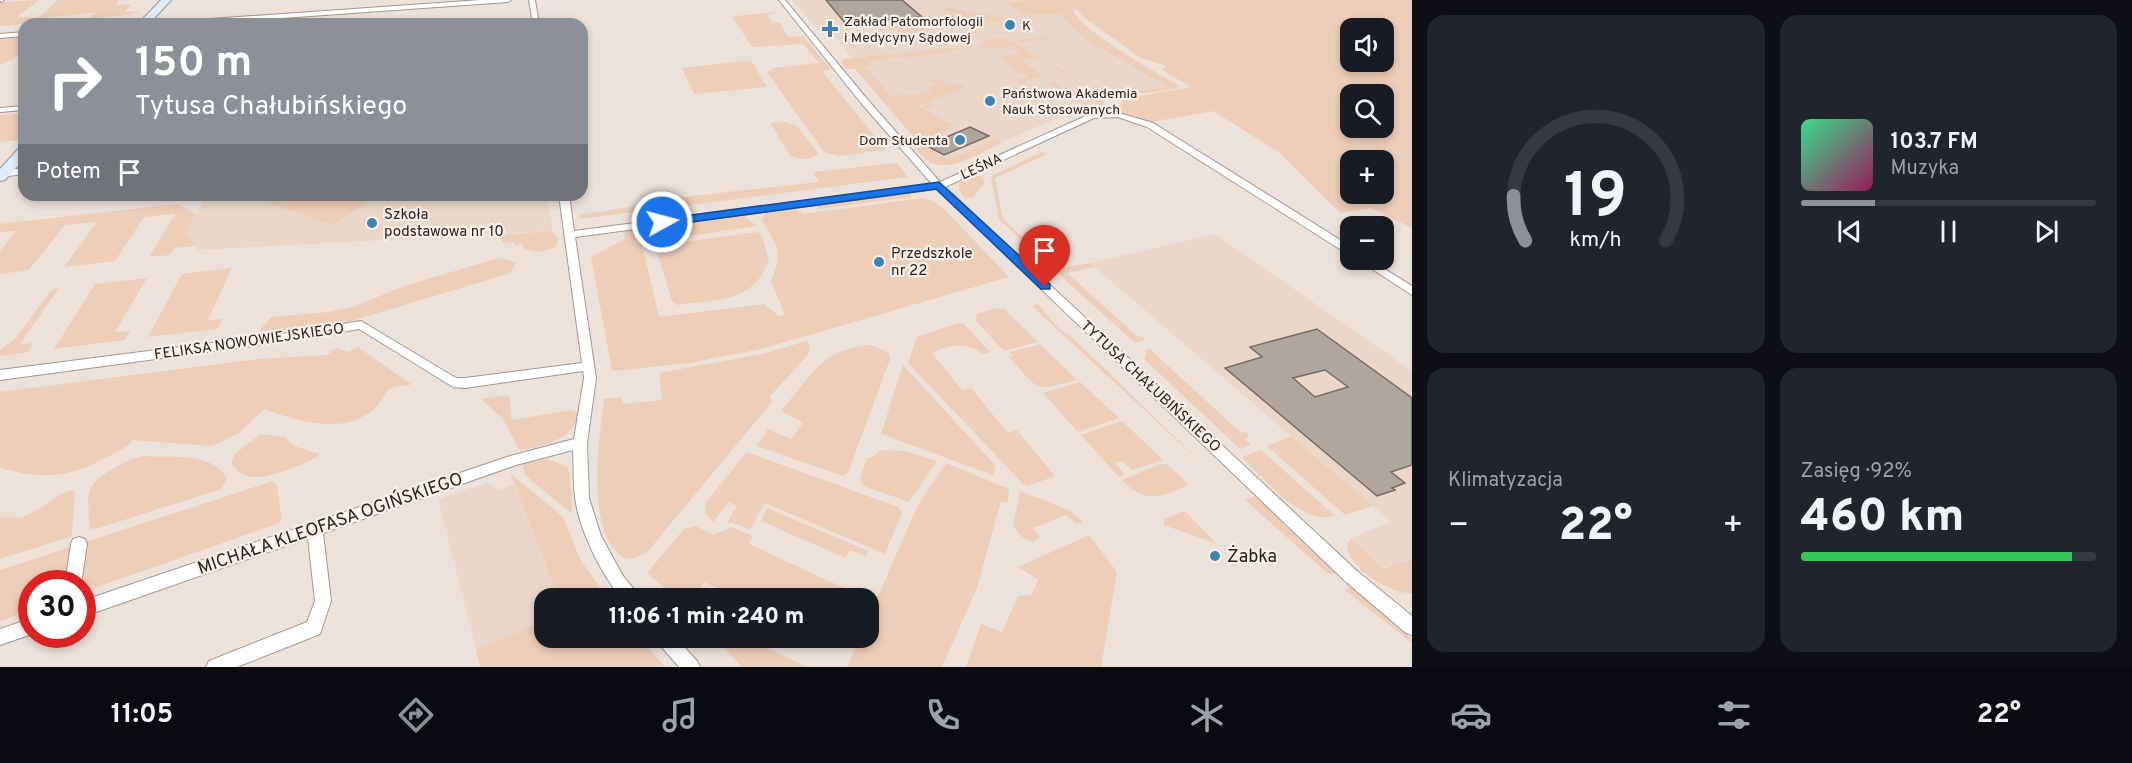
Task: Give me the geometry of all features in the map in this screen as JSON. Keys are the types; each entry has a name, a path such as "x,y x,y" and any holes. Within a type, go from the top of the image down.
{"main road":[{"path":"149,18 166,0"},
{"path":"1,175 18,157"}],"street":[{"path":"253,18 508,0"},
{"path":"532,0 535,18"},
{"name":"TYTUSA CHAŁUBIŃSKIEGO","path":"782,0 864,101 939,186 1351,576 1409,620"},
{"path":"0,36 18,34"},
{"path":"0,110 18,108"},
{"name":"LEŚNA","path":"570,235 939,186 1068,126 1098,115 1119,115 1150,125 1340,245"},
{"path":"1,175 18,172"},
{"path":"565,201 590,378 580,443 582,498 586,518 616,581 622,588"},
{"path":"1379,270 1412,291"},
{"name":"FELIKSA NOWOWIEJSKIEGO","path":"0,375 270,339 361,324 453,382 465,383 589,366"},
{"name":"MICHAŁA KLEOFASA OGIŃSKIEGO","path":"96,604 514,460 580,443"},
{"path":"215,667 314,628 323,601 315,528"},
{"path":"75,570 79,544"},
{"path":"0,637 18,631"},
{"path":"674,648 691,667"}],"shaded area":[{"path":"39,0 17,17 31,18 18,18 17,25 0,26 0,2"},
{"path":"58,0 119,0 115,5 131,4 125,12 142,11 125,16 136,12 120,16 89,18 95,13 38,18"},
{"path":"792,0 1065,0 1085,39 1168,88 1099,95 1101,100 955,162 924,155 918,141 832,33 822,34"},
{"path":"1034,0 1412,0 1412,228 1394,219 1394,216 1387,216 1371,208 1340,213 1280,153 1213,111 1151,122 1120,112 1117,106 1124,104 1121,99 1191,87 1162,70 1166,66 1141,58 1082,16 1078,10 1073,9 1088,27 1103,38 1178,85 1178,88 1146,93 1113,94 1167,87 1085,39 1059,14 1022,15 1007,3"},
{"path":"943,7 1007,18 1011,21 969,24 972,28 967,28"},
{"path":"778,12 767,15 773,23 780,23 788,37 803,36 831,69 822,71 886,150 839,156 824,152 767,72 772,68 819,63 803,44 752,47 733,18"},
{"path":"918,22 929,25 930,29 926,33 923,30 910,33 917,34 902,33 879,26"},
{"path":"1043,36 1051,39 1013,43 1046,62 1029,58 1021,60 1043,75 1021,84 1015,79 1027,77 1027,74 1020,73 999,57 1021,52 1013,47 987,49 975,46 986,45 982,40 1005,38 1011,42"},
{"path":"3,37 18,37 18,54 0,65 0,40"},
{"path":"971,46 936,54 869,61 872,66 865,67 891,96 931,92 928,87 936,85 931,80 940,79 947,85 959,84 967,87 917,106 921,108 929,103 936,106 923,109 954,125 920,144 949,160 995,140 1002,143 949,165 932,163 923,157 911,143 917,141 855,69 846,69 841,62 843,59"},
{"path":"752,62 767,87 694,94 682,68"},
{"path":"1046,62 1057,67 1087,88"},
{"path":"1053,82 1077,94 1091,91 1087,88 1098,95 1105,94 1104,107 1051,86 1049,83"},
{"path":"18,114 18,140 0,142 0,115"},
{"path":"785,122 796,125 818,153 805,159 790,155 770,123"},
{"path":"1042,152 1047,154 995,178 1003,219 1040,254 1037,254 999,219 991,176"},
{"path":"897,163 908,177 580,219 579,215 638,206 638,202 819,182 813,172"},
{"path":"975,173 983,177 984,184 973,197 965,199 959,190 959,183"},
{"path":"911,193 911,197 818,209 816,205"},
{"path":"922,198 933,201 945,210 1009,277 761,349 689,363 612,371 591,257 625,239 623,231 631,230 640,236 659,317 764,304 779,316 785,315 771,281 778,256 772,237 762,220 765,213 795,209 803,214"},
{"name":"Szkoła podstawowa nr 10","path":"203,201 548,201 552,231 198,250 186,234"},
{"path":"263,201 370,201 333,225"},
{"path":"177,204 196,214 186,234 195,246 174,248 170,255 149,257 175,214 144,217 115,261 64,267 97,222 65,225 29,270 0,274 0,251 16,231 0,232 0,224"},
{"path":"744,216 757,226 656,241 649,237 650,229 654,227"},
{"path":"552,231 558,239 556,247 539,252 524,249 522,244 515,245 514,242 503,243 498,235"},
{"path":"757,232 762,235 769,262 752,286 742,293 719,300 677,305 672,301 655,246"},
{"path":"1215,234 1412,371 1412,559 1384,567 1351,538 1391,522 1090,263"},
{"path":"499,258 516,262 511,273 348,322 260,334 259,331 271,317 328,312 353,307 404,286"},
{"path":"1045,258 1057,269 1090,263 1094,267 1067,273 1138,337 1142,336 1145,340 1135,343 1042,259"},
{"path":"232,268 208,320 223,319 217,329 148,337 182,274"},
{"path":"147,278 115,332 130,331 125,340 54,349 95,284"},
{"path":"59,288 20,344 34,343 28,352 0,356 0,350 16,338 51,290"},
{"path":"1038,304 1060,330 1070,335 1211,472 1032,306"},
{"path":"997,308 1004,309 1038,342 1004,351 976,321 977,314"},
{"path":"957,323 964,324 990,352 983,354 970,347 958,346 932,353 962,390 971,388 1008,433 1017,430 1055,476 1026,487 908,363 917,337"},
{"path":"807,341 810,346 808,355 770,396 772,402 648,551 636,558 625,559 612,546 604,529 599,508 597,485 599,438 604,399 621,397 623,404 662,400 659,373 762,354"},
{"path":"1040,344 1077,380 1052,386 1038,386 1026,377 1009,357 1014,356 1010,352"},
{"path":"871,345 889,353 890,359 848,473 843,476 757,446 768,429 791,439 803,423 781,411 819,366 840,352"},
{"path":"358,347 411,384 390,389 375,409 360,418 333,424 319,424 264,409 239,433 212,446 133,440 127,446 91,465 66,473 41,475 0,468 0,392 258,359 327,355 336,348 349,352"},
{"path":"1150,349 1241,433 1245,431 1249,435 1245,439 1251,445 1240,449 1144,359 1147,354 1144,351"},
{"path":"903,365 996,466 993,475 881,434"},
{"path":"1080,382 1119,418 1078,432 1043,393"},
{"path":"509,395 512,420 571,410 578,413 576,422 564,436 547,444 520,451 503,419 481,399"},
{"path":"1122,421 1163,460 1132,470 1122,461 1115,463 1124,474 1119,477 1081,435"},
{"path":"261,434 285,437 294,446 319,454 309,461 281,472 258,477 246,475 231,462 236,453"},
{"path":"1291,436 1373,506 1345,515 1267,446"},
{"path":"881,450 906,451 937,461 909,502 863,486 860,478 867,458 871,458"},
{"path":"1261,450 1335,516 1322,517 1309,514 1284,498 1242,457"},
{"path":"747,452 898,507 902,513 885,554 765,503 750,530 731,522 726,524 737,506 729,502 713,522 705,513 706,502"},
{"path":"143,456 202,460 221,470 227,479 221,489 96,529 89,528 88,500 91,487 102,476 119,465"},
{"path":"546,459 567,466 570,475 572,514 525,475 522,464"},
{"path":"946,463 1009,489 1008,503 1001,501 977,588 942,667 847,667 856,648 879,648 879,594 917,507"},
{"path":"1160,464 1167,464 1189,485 1161,495 1146,496 1122,480"},
{"path":"510,473 563,517 581,561 601,588 554,588"},
{"path":"273,481 277,486 282,520 277,524 96,587 96,570 18,570 18,615 0,621 0,570"},
{"path":"488,482 498,490 514,484 554,588 534,588 534,625 476,650 438,499"},
{"path":"72,490 75,492 72,536 0,559 0,517 13,518 31,513 61,494"},
{"path":"1020,491 1071,511 1084,523 1076,523 1066,515 1033,528 1040,537 1033,542 1022,537 1013,526"},
{"path":"1256,496 1337,574 1327,573 1245,500"},
{"path":"767,508 868,551 866,556 850,550 845,558 761,521"},
{"path":"1186,512 1217,544 1164,525 1164,519"},
{"path":"696,526 714,535 731,527 753,536 749,544 844,588 717,588 704,582 701,588 665,588 647,573 684,529"},
{"path":"1089,535 1117,572 1101,667 966,667 981,624 1002,632 1018,596 1031,595 1038,580 1018,567"},
{"path":"1351,538 1384,568 1412,559 1412,593 1393,589 1362,570 1349,553 1347,545"},
{"path":"1349,584 1412,639 1412,643 1346,591"},
{"path":"534,625 534,648 649,648 665,667 480,667 476,650"},
{"path":"724,648 768,648 807,667 742,667"}],"building":[{"path":"826,0 902,0 922,17 845,23"},
{"name":"Dom Studenta","path":"970,127 989,136 944,155 929,147 933,145 930,144"},
{"path":"1317,329 1412,398 1412,465 1391,472 1405,483 1392,488 1395,490 1377,496 1225,368 1262,357 1250,347","holes":["1325,370 1348,387 1315,397 1293,378"]}],"place":[{"name":"K","path":"1010,25"},
{"name":"Zakład Patomorfologii i Medycyny Sądowej","path":"830,29"},
{"name":"Państwowa Akademia Nauk Stosowanych","path":"990,101"},
{"name":"Dom Studenta","path":"960,140"},
{"name":"Szkoła podstawowa nr 10","path":"372,223"},
{"name":"Przedszkole nr 22","path":"879,262"},
{"name":"Żabka","path":"1215,556"}],"route":[{"path":"662,222 939,186 1045,287"}]}
